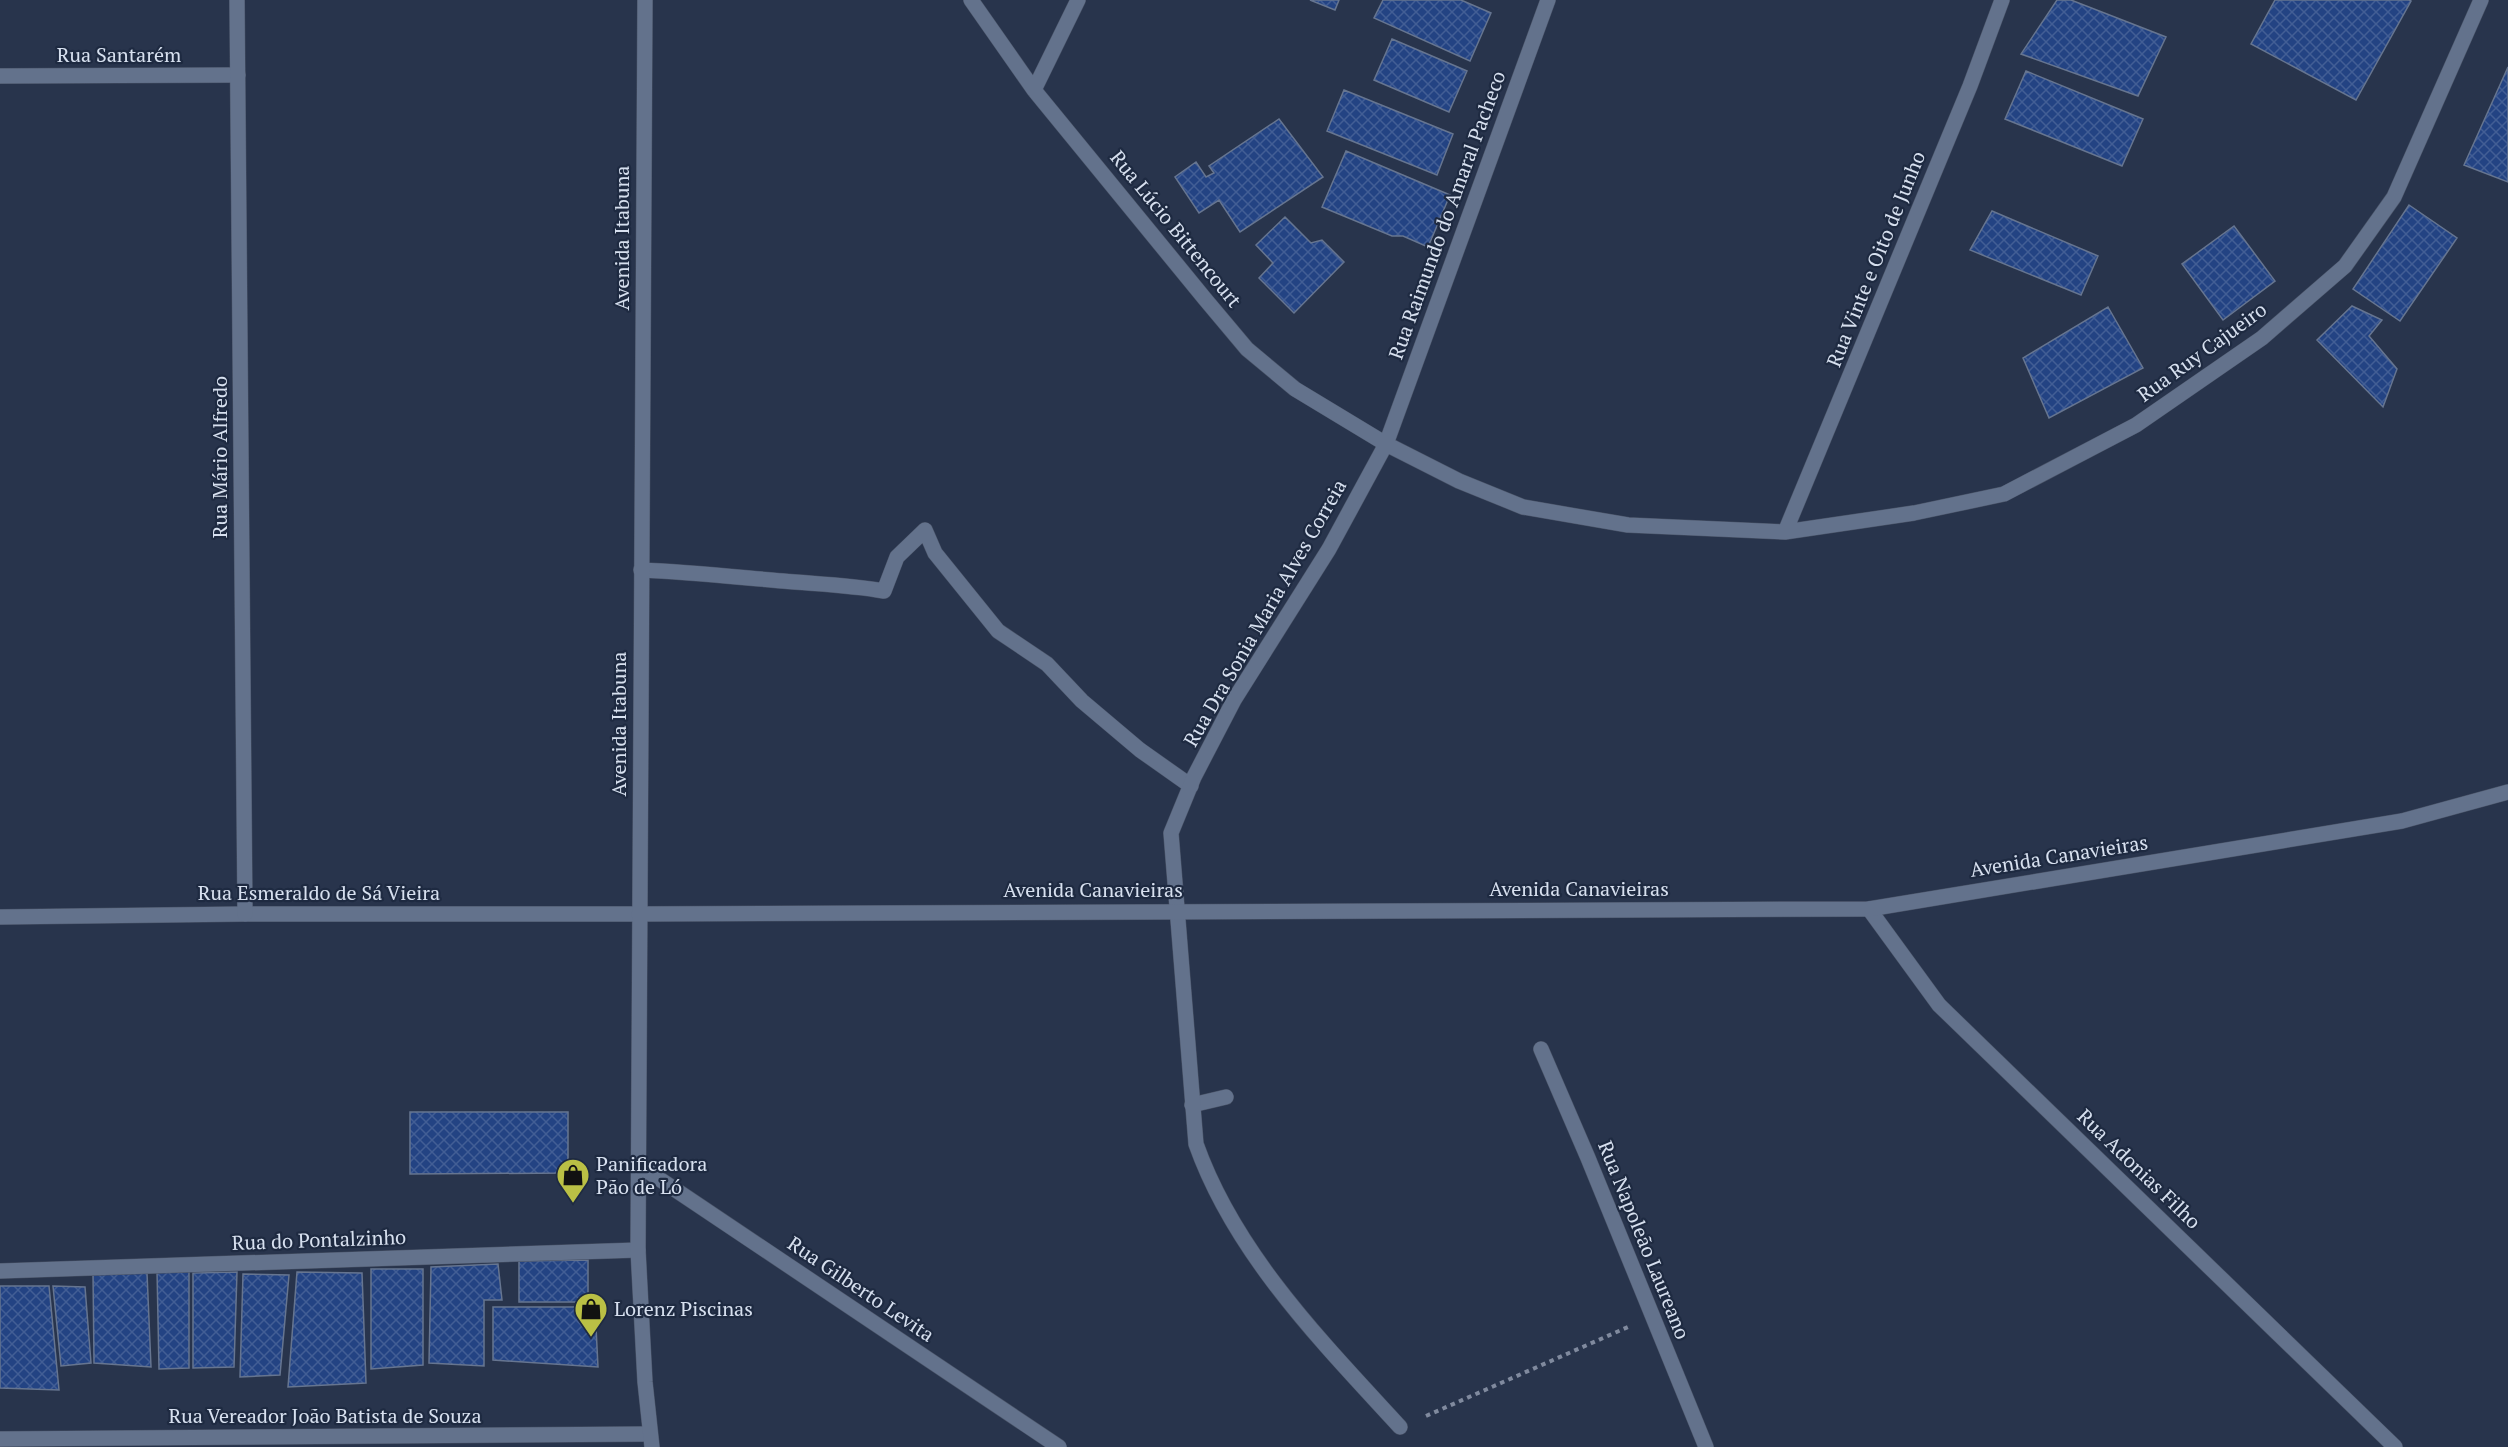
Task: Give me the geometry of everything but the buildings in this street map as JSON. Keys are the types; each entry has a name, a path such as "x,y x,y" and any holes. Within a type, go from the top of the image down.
{"street":[{"name":"Rua Mário Alfredo","path":"237,0 245,914"},
{"name":"Avenida Itabuna","path":"645,0 638,1250 651,1441"},
{"name":"Rua Lúcio Bittencourt","path":"970,0 1034,90 1247,349 1295,389 1386,444"},
{"path":"1034,90 1078,0"},
{"name":"Rua Raimundo do Amaral Pacheco","path":"1386,444 1548,0"},
{"name":"Rua Vinte e Oito de Junho","path":"1785,532 1970,87 2002,0"},
{"name":"Rua Ruy Cajueiro","path":"1386,444 1459,481 1523,507 1628,525 1785,532 1914,513 2004,494 2136,425 2262,338 2345,266 2394,197 2481,0"},
{"name":"Rua Santarém","path":"0,76 238,75"},
{"name":"Rua Dra Sonia Maria Alves Correia","path":"1386,444 1329,549 1234,700 1191,786 1171,833 1196,1144 1208,1178 1245,1241 1311,1329 1400,1427"},
{"path":"641,570 698,572 795,582 841,584 884,591 897,557 925,530 935,553 998,631 1047,664 1082,701 1140,750 1191,786"},
{"name":"Avenida Canavieiras","path":"639,914 1869,909 2402,821 2508,792"},
{"name":"Rua Adonias Filho","path":"1869,909 1939,1005 2395,1447"},
{"name":"Rua Esmeraldo de Sá Vieira","path":"0,917 245,914 639,914"},
{"name":"Rua Napoleão Laureano","path":"1541,1049 1706,1447"},
{"path":"1192,1105 1226,1097"},
{"name":"Rua Gilberto Levita","path":"640,1166 1059,1447"},
{"name":"Rua do Pontalzinho","path":"0,1271 638,1250"},
{"name":"Rua Vereador João Batista de Souza","path":"0,1439 651,1441"}],"path":[{"path":"1400,1427 1653,1316"}],"place":[{"name":"Panificadora Pão de Ló","path":"573,1204"},
{"name":"Lorenz Piscinas","path":"591,1338"}]}
